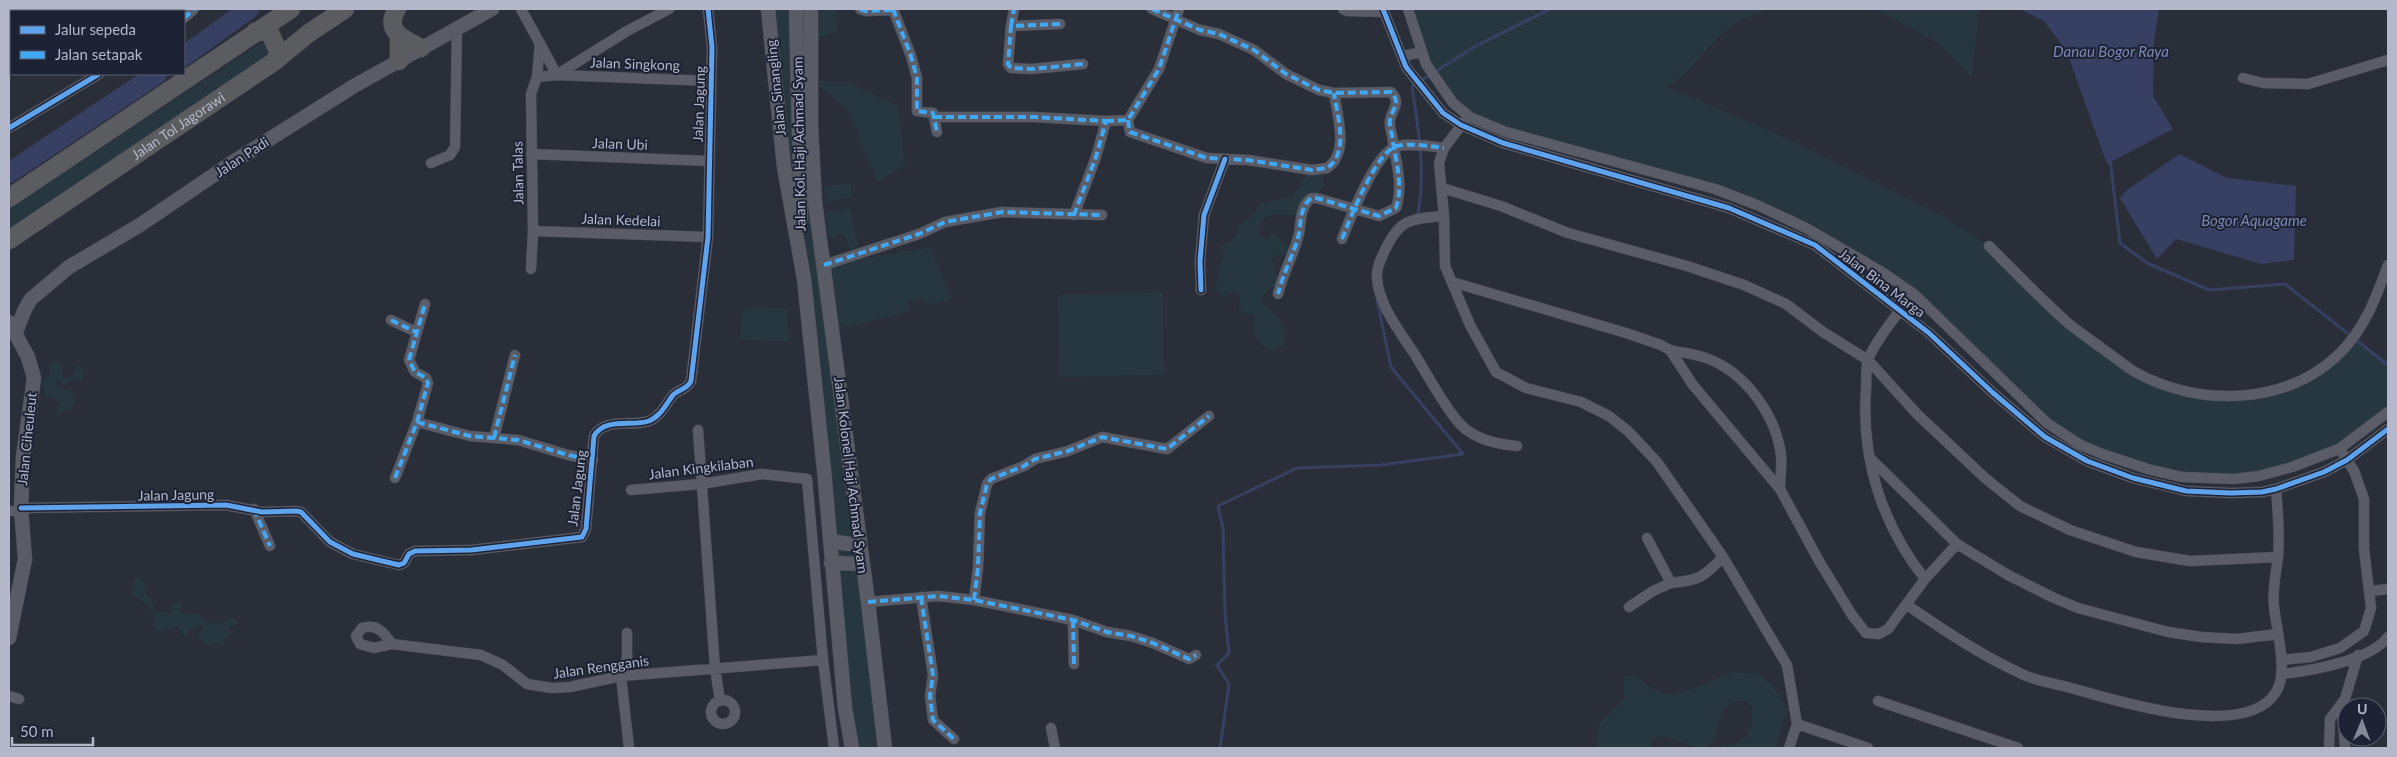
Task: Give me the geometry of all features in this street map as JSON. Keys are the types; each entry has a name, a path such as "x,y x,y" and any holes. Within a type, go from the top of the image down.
{"highway":[{"path":"9,198 291,9"},
{"name":"Jalan Tol Jagorawi","path":"9,240 275,61 309,33 345,9"},
{"path":"397,9 392,16 393,24 399,37 399,61"},
{"path":"255,32 264,31 271,35 277,46 278,53 275,61"},
{"path":"399,37 421,48"}],"main road":[{"name":"Jalan Padi","path":"11,331 31,299 69,267 140,225 346,91 492,9"},
{"name":"Jalan Sinangling","path":"768,9 784,167 804,279"},
{"name":"Jalan Kol. Haji Achmad Syam","path":"796,9 799,165 804,279"},
{"name":"Jalan Kol. Haji Achmad Syam","path":"811,9 811,126 815,202"},
{"path":"784,167 793,170 799,165"},
{"path":"784,167 815,202"},
{"name":"Jalan Kolonel Haji Achmad Syam","path":"815,202 868,602 885,748"},
{"name":"Jalan Kolonel Haji Achmad Syam","path":"804,279 845,708 852,748"},
{"name":"Jalan Ciheuleut","path":"9,638 25,559 17,510 34,378 28,357 11,331"},
{"path":"830,542 849,544 860,542"},
{"path":"831,563 863,564"}],"street":[{"path":"521,9 557,74"},
{"path":"537,77 557,74 627,31 669,9"},
{"name":"Jalan Jagung","path":"17,510 226,505 262,512 296,511 301,512 330,542 353,554 398,565 404,563 409,554 415,551 471,550 582,537 586,529 597,432 620,423 650,420 657,416 675,393 688,386 692,372 708,237 712,47 708,9"},
{"path":"860,9 866,11 893,9 912,56 917,78 917,111 932,112 937,132"},
{"path":"1014,9 1007,59 1011,68 1032,69 1083,64"},
{"path":"1152,9 1176,13 1254,50 1286,74 1304,84 1334,93 1391,92 1395,97 1397,105 1390,119 1400,194 1396,208 1379,216 1314,198 1309,200 1301,214 1299,234 1282,276 1278,294"},
{"path":"1343,9 1347,11 1384,10"},
{"name":"Jalan Bina Marga","path":"1408,9 1426,64 1454,103 1470,117 1508,133 1715,189 1757,205 1850,253 1914,294 2047,423 2079,444 2119,461 2182,477 2234,479 2259,476 2292,468 2339,449 2388,412"},
{"name":"Jalan Bina Marga","path":"1384,10 1406,67 1443,113 1461,125 1520,149 1729,208 1814,245 1900,309 2045,437 2087,461 2133,478 2186,491 2231,493 2276,489 2324,472 2347,460 2388,429"},
{"path":"1176,13 1159,69 1128,120 1130,132 1208,158 1248,160 1312,170 1328,168 1338,156 1340,138 1334,93"},
{"path":"1011,26 1060,24"},
{"path":"430,163 450,155 455,147 457,28"},
{"name":"Jalan Talas","path":"531,269 533,231 531,94 537,77 540,43"},
{"path":"1402,56 1422,52"},
{"path":"2243,78 2272,84 2308,84 2388,60"},
{"name":"Jalan Singkong","path":"557,74 711,81"},
{"path":"9,128 96,75"},
{"path":"934,117 1033,117 1106,122 1128,120"},
{"path":"1470,117 1461,125 1444,148 1439,163 1444,216 1443,258 1470,325 1496,372 1532,390 1581,402 1609,416 1628,432 1657,462 1723,557 1787,664 1797,724 1789,748"},
{"path":"1074,215 1096,157 1106,122"},
{"path":"1342,239 1376,167 1395,147 1430,146 1444,148"},
{"name":"Jalan Ubi","path":"531,154 709,160"},
{"path":"1201,290 1200,261 1204,215 1225,159"},
{"path":"1442,188 1501,206 1568,233 1687,266 1744,285 1786,304 1823,332 1868,360 1917,414 1984,478 2020,506 2070,530 2136,552 2190,561 2278,557"},
{"path":"824,265 919,234 945,222 1002,212 1102,215"},
{"path":"1444,216 1419,218 1402,224 1391,238 1379,262 1377,276 1382,300 1425,372 1462,426 1492,444 1517,446"},
{"name":"Jalan Kedelai","path":"533,231 708,237"},
{"path":"1989,246 2069,324 2135,372 2178,391 2232,396 2275,391 2297,382 2324,367 2352,339 2373,307 2388,265"},
{"path":"1452,282 1626,333 1661,344 1670,350 1710,359 1736,374 1758,398 1775,434 1781,455 1780,490"},
{"path":"1914,294 1900,309 1868,360 1865,425 1868,457 1889,524 1908,557 1925,578"},
{"path":"395,478 417,422 428,381 415,372 409,360 425,304"},
{"path":"391,320 416,332"},
{"path":"1670,350 1693,385 1780,490 1819,561 1852,615 1866,633 1878,634 1888,629 1925,578 1957,544"},
{"path":"494,438 515,355"},
{"path":"974,600 978,568 980,513 991,479 1024,466 1035,459 1068,451 1102,437 1167,449 1209,416"},
{"path":"417,422 470,436 518,440 568,455 593,460"},
{"path":"698,430 715,668 720,701"},
{"path":"2281,660 2311,657 2340,648 2364,631 2371,608 2371,591 2364,549 2364,499 2354,471 2339,449"},
{"path":"1868,457 1957,544 2008,575 2078,608 2168,632 2201,637 2237,639 2278,634"},
{"name":"Jalan Kingkilaban","path":"631,490 701,484 762,474 805,478 809,484 810,523 823,660"},
{"path":"1907,605 1970,647 2026,675 2144,709 2206,716 2238,714 2256,710 2267,704 2277,691 2281,674 2274,606 2278,557 2276,489"},
{"path":"254,509 270,546"},
{"path":"1646,538 1670,583"},
{"path":"1629,607 1654,590 1670,583 1691,581 1707,575 1723,557"},
{"path":"2371,591 2388,590"},
{"path":"868,602 938,596 974,600 1073,620 1107,632 1153,642 1189,659 1196,655"},
{"path":"921,598 933,675 930,696 933,720 954,739"},
{"path":"1073,620 1074,664"},
{"path":"627,633 627,658 621,676 629,748"},
{"path":"2281,674 2321,668 2358,656 2385,641 2388,637"},
{"name":"Jalan Rengganis","path":"392,644 481,655 503,665 522,680 536,687 570,688 621,676 823,660"},
{"path":"2345,697 2358,656"},
{"path":"823,660 834,748"},
{"path":"1878,701 2018,748"},
{"path":"2329,748 2330,719 2333,712 2337,709"},
{"path":"1797,724 1868,748"},
{"path":"1051,728 1055,748"}],"shaded area":[{"path":"768,9 796,9 799,165 793,170 785,168 815,202 824,265 931,247 952,299 932,305 922,298 909,300 909,312 832,330 885,748 852,748 845,708 808,315 784,167"},
{"path":"811,9 836,9 837,32 811,39"},
{"path":"1407,9 1767,9 1732,26 1723,33 1685,73 1668,87 1788,139 1944,217 1989,246 2069,324 2135,372 2178,391 2232,396 2297,382 2353,337 2388,365 2388,412 2339,449 2259,476 2204,479 2102,454 2047,423 1914,294 1757,205 1470,117 1426,64"},
{"path":"1875,9 1979,9 1972,77 1936,42"},
{"path":"263,42 267,45 270,56 9,230 9,209"},
{"path":"811,80 847,82 898,106 905,165 877,182 848,110"},
{"path":"1323,171 1324,186 1299,216 1270,215 1262,222 1260,228 1263,238 1266,240 1268,241 1271,235 1274,235 1284,245 1292,246 1290,255 1279,255 1272,258 1279,284 1267,291 1261,303 1271,310 1280,321 1284,339 1283,345 1279,348 1266,348 1259,342 1255,334 1256,314 1242,313 1239,308 1240,295 1235,291 1226,296 1219,295 1216,290 1217,271 1224,257 1222,246 1236,237 1239,225 1252,216 1261,203 1292,198 1307,174"},
{"path":"851,183 851,198 825,202 824,186"},
{"path":"850,208 859,249 850,250 844,234 829,237 825,213"},
{"path":"1163,293 1164,375 1059,377 1058,295"},
{"path":"743,307 786,309 789,342 740,339"},
{"path":"56,363 62,365 64,378 71,377 77,366 82,367 84,372 82,380 71,381 63,385 59,381 56,383 58,389 71,391 75,401 70,410 63,411 59,415 55,413 59,409 60,403 55,401 54,398 47,397 44,391 44,379 50,375 50,365"},
{"path":"136,576 144,582 147,598 152,599 154,614 159,612 171,613 174,610 172,605 177,602 182,604 179,610 183,613 201,615 202,619 213,624 216,622 221,624 229,618 237,620 238,623 230,627 231,635 226,638 225,644 220,645 216,643 208,645 199,639 199,634 203,629 198,625 192,627 186,636 180,632 177,626 153,632 151,608 132,593"},
{"path":"1733,672 1758,674 1770,683 1788,710 1775,748 1721,748 1723,745 1736,744 1748,736 1752,722 1752,707 1746,701 1734,702 1727,707 1719,720 1712,743 1706,748 1669,738 1656,737 1652,742 1651,748 1597,748 1600,723 1624,699 1623,677 1636,677 1661,693 1673,695"}],"water":[{"name":"Danau Bogor Raya","path":"2020,9 2159,9 2154,40 2153,96 2173,129 2107,164 2066,50 2044,21"},
{"name":"Bogor Aquagame","path":"2180,154 2227,178 2296,186 2294,260 2261,264 2176,239 2157,259 2120,198 2127,190"}],"waterway":[{"path":"185,55 249,9"},
{"path":"1415,215 1418,213 1420,197 1421,166 1419,134 1412,86 1476,46 1550,9"},
{"path":"9,173 156,75"},
{"path":"2110,158 2120,243 2147,263 2209,290 2285,284 2388,365"},
{"path":"1220,748 1229,684 1217,665 1229,653 1225,614 1223,528 1218,506 1297,468 1381,465 1463,454 1391,367 1377,300"}],"marked path":[{"path":"185,17 194,9"},
{"path":"860,9 866,11 893,10"},
{"path":"893,9 911,56 917,78 917,111 933,113 937,132"},
{"path":"1011,26 1014,9"},
{"path":"1152,9 1200,30 1219,34 1254,50 1286,74 1319,90 1334,93 1391,92 1396,100 1390,123 1399,181 1396,208 1379,216 1320,199 1310,199 1302,212 1297,241 1278,294"},
{"path":"1106,121 1128,120 1159,69 1179,9"},
{"path":"1060,24 1011,26 1008,64 1011,68 1032,69 1083,64"},
{"path":"1128,120 1130,132 1207,158 1248,160 1312,170 1327,168 1334,161 1338,153 1340,133 1334,93"},
{"path":"934,117 1033,117 1106,121 1096,157 1074,215"},
{"path":"1342,239 1372,172 1389,151 1397,146 1408,145 1444,148"},
{"path":"824,265 919,234 945,222 1002,212 1102,215"},
{"path":"395,478 417,422 428,383 426,378 415,372 409,360 425,304"},
{"path":"391,320 416,332"},
{"path":"494,438 515,355"},
{"path":"974,600 978,568 980,513 987,484 991,479 1024,466 1035,459 1068,451 1102,437 1167,449 1209,416"},
{"path":"417,422 470,436 518,440 568,455 593,460"},
{"path":"254,509 270,546"},
{"path":"868,602 938,596 974,600 1073,620 1107,632 1131,636 1153,643 1189,659 1196,655"},
{"path":"921,597 933,675 930,696 933,720 954,739"},
{"path":"1073,620 1074,664"}],"cycle path":[{"path":"21,508 226,505 262,512 296,511 301,512 330,542 353,554 399,565 404,563 409,554 415,551 471,550 582,537 586,529 594,436 605,426 642,423 653,419 660,413 673,395 691,381 708,237 712,47 708,9"},
{"path":"1383,9 1406,67 1443,113 1461,125 1503,143 1729,208 1815,245 1929,333 1992,392 2045,437 2087,461 2133,478 2186,491 2262,492 2324,472 2347,460 2388,429"},
{"path":"9,128 97,75"},
{"path":"1201,290 1200,261 1204,215 1225,159"}]}
